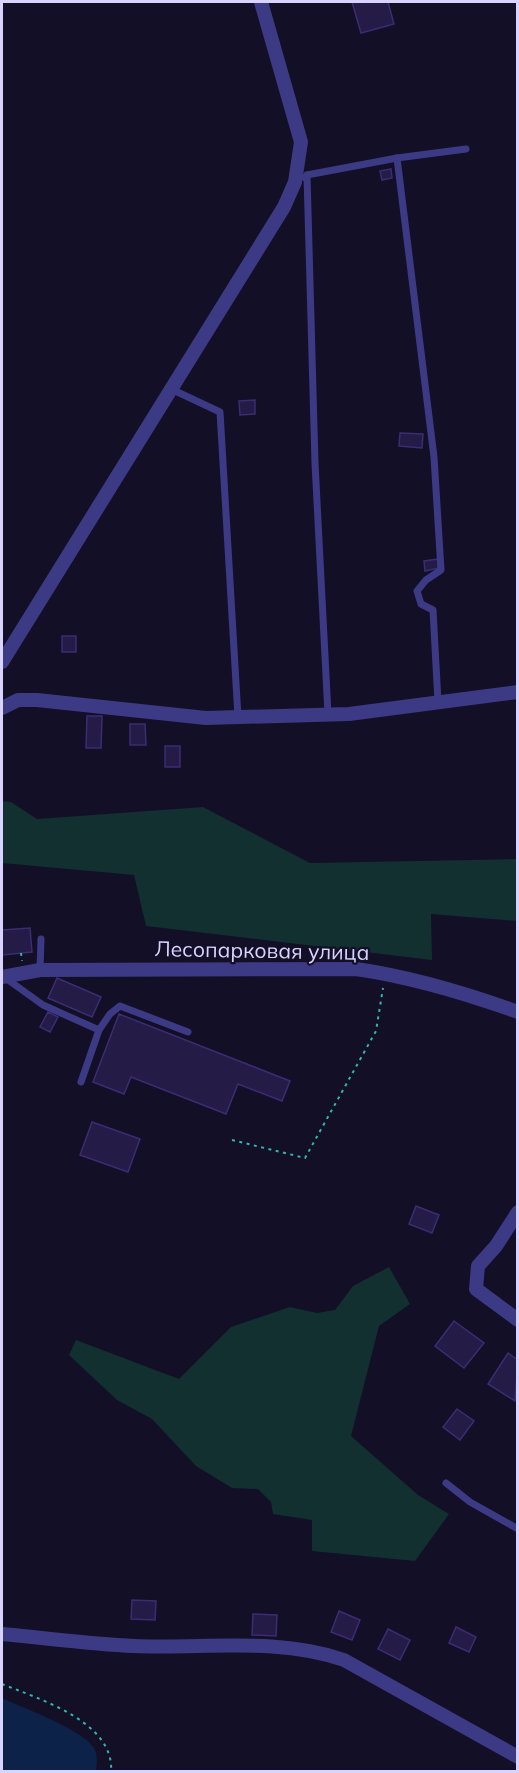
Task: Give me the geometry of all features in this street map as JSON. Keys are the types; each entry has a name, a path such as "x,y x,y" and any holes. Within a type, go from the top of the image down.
{"street":[{"path":"2,662 284,207 295,182 301,142 261,2"},
{"path":"2,707 18,700 38,700 206,718 328,714 518,692"},
{"name":"Лесопарковая улица","path":"3,977 40,970 356,969 385,973 465,993 518,1012"},
{"path":"518,1212 496,1246 478,1266 476,1289 518,1320"},
{"path":"2,1634 134,1646 277,1646 322,1652 344,1660 518,1758"}],"lane":[{"path":"284,207 307,175 397,158 466,149"},
{"path":"397,158 434,457 441,570 426,580 417,591 421,604 433,610 438,702"},
{"path":"307,175 315,451 328,714"},
{"path":"171,389 220,412 238,717"},
{"path":"40,970 41,939"},
{"path":"3,977 43,1005 99,1030"},
{"path":"81,1082 99,1030 120,1006 188,1032"},
{"path":"446,1483 470,1502 518,1529"}],"path":[{"path":"232,1140 305,1158 376,1031 385,973"},
{"path":"2,1684 72,1715 88,1726 102,1738 111,1754 111,1772"}],"green space":[{"path":"2,801 11,802 37,819 203,807 310,863 517,859 517,921 431,914 432,960 146,926 134,875 2,863"},
{"path":"389,1267 410,1304 379,1326 351,1436 418,1495 449,1514 415,1561 312,1551 312,1520 273,1514 271,1502 258,1489 232,1488 196,1466 152,1419 117,1400 69,1355 76,1340 179,1379 231,1327 290,1307 317,1313 335,1310 353,1286"}],"water":[{"path":"2,1698 78,1734 94,1748 96,1771 2,1771"}],"building":[{"path":"352,2 388,2 394,24 361,33"},
{"path":"391,169 392,178 382,180 380,171"},
{"path":"255,400 255,414 240,415 239,401"},
{"path":"400,433 423,434 422,448 399,446"},
{"path":"438,559 439,568 425,571 424,561"},
{"path":"62,636 76,636 76,652 62,652"},
{"path":"87,716 102,716 101,748 86,748"},
{"path":"130,724 145,724 146,745 130,745"},
{"path":"165,746 180,746 180,767 165,767"},
{"path":"30,928 32,952 2,955 2,930"},
{"path":"57,978 101,997 92,1017 48,998"},
{"path":"48,1012 58,1017 50,1032 40,1027"},
{"path":"119,1014 290,1081 282,1101 238,1084 226,1114 131,1077 124,1094 93,1082"},
{"path":"92,1122 140,1139 128,1172 80,1155"},
{"path":"416,1206 439,1215 432,1233 409,1224"},
{"path":"454,1321 484,1343 464,1368 435,1346"},
{"path":"508,1353 518,1360 515,1401 488,1384"},
{"path":"457,1409 474,1421 460,1440 443,1427"},
{"path":"132,1600 156,1601 155,1620 131,1619"},
{"path":"339,1611 360,1620 352,1640 331,1632"},
{"path":"253,1614 277,1615 276,1636 252,1635"},
{"path":"456,1627 476,1637 469,1652 449,1643"},
{"path":"388,1629 410,1640 400,1660 378,1649"}]}
